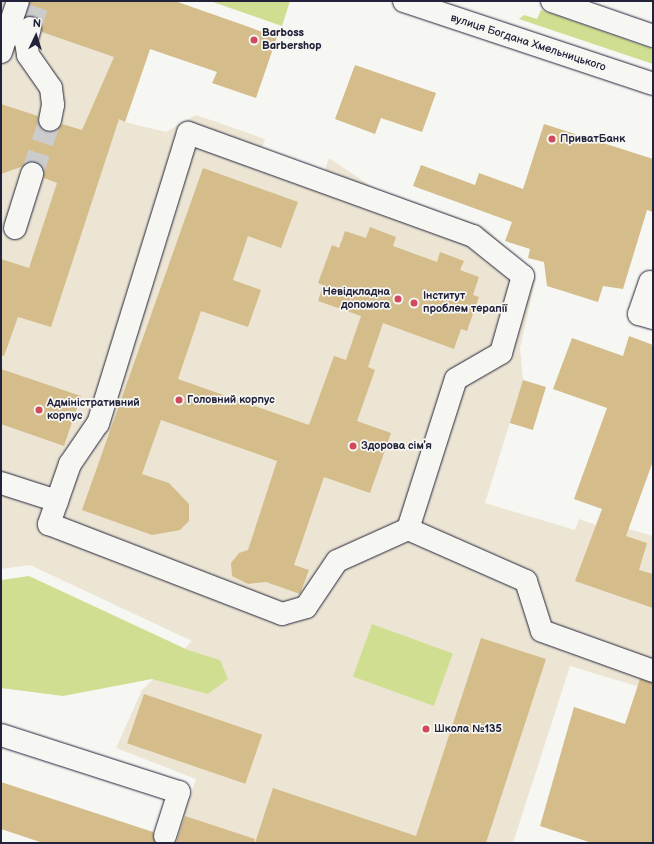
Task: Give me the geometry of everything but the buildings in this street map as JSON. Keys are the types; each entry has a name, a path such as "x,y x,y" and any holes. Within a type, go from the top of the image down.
{"street":[{"path":"1,52 18,1"},
{"name":"вулиця Богдана Хмельницького","path":"404,1 653,84"},
{"path":"552,1 653,36"},
{"path":"30,28 26,42 28,56 51,88 53,105 50,120"},
{"path":"188,133 473,236 523,276 501,353 456,379 408,529 337,561 306,607 282,614 49,524 70,464 98,423 188,133"},
{"path":"15,228 32,174"},
{"path":"650,282 639,314 653,318"},
{"path":"1,483 57,501"},
{"path":"408,529 526,581 542,631 653,671"},
{"path":"1,735 179,792 165,836"}],"shaded area":[{"path":"1,1 167,1 125,122 166,132 196,115 265,139 260,153 323,175 329,158 372,187 486,228 536,278 520,348 523,380 485,503 575,530 579,519 612,531 629,529 653,536 653,691 570,666 513,843 175,843 196,779 116,748 142,690 192,641 30,565 1,569"}],"green space":[{"path":"210,1 290,1 282,26"},
{"path":"541,10 653,49 653,64 519,19 524,15 537,19"},
{"path":"29,576 188,650 220,660 228,679 208,694 152,679 63,696 1,688 1,580"},
{"path":"372,624 453,653 434,706 353,677"}],"tunnel":[{"path":"30,28 39,1"},
{"path":"32,174 50,120"}],"place":[{"name":"Barboss Barbershop","path":"254,40"},
{"name":"ПриватБанк","path":"552,139"},
{"name":"Невідкладна допомога","path":"398,299"},
{"name":"Інститут проблем терапії","path":"414,303"},
{"name":"Головний корпус","path":"179,400"},
{"name":"Адміністративний корпус","path":"39,410"},
{"name":"Здорова сімʼя","path":"353,446"},
{"name":"Школа №135","path":"426,729"}]}
